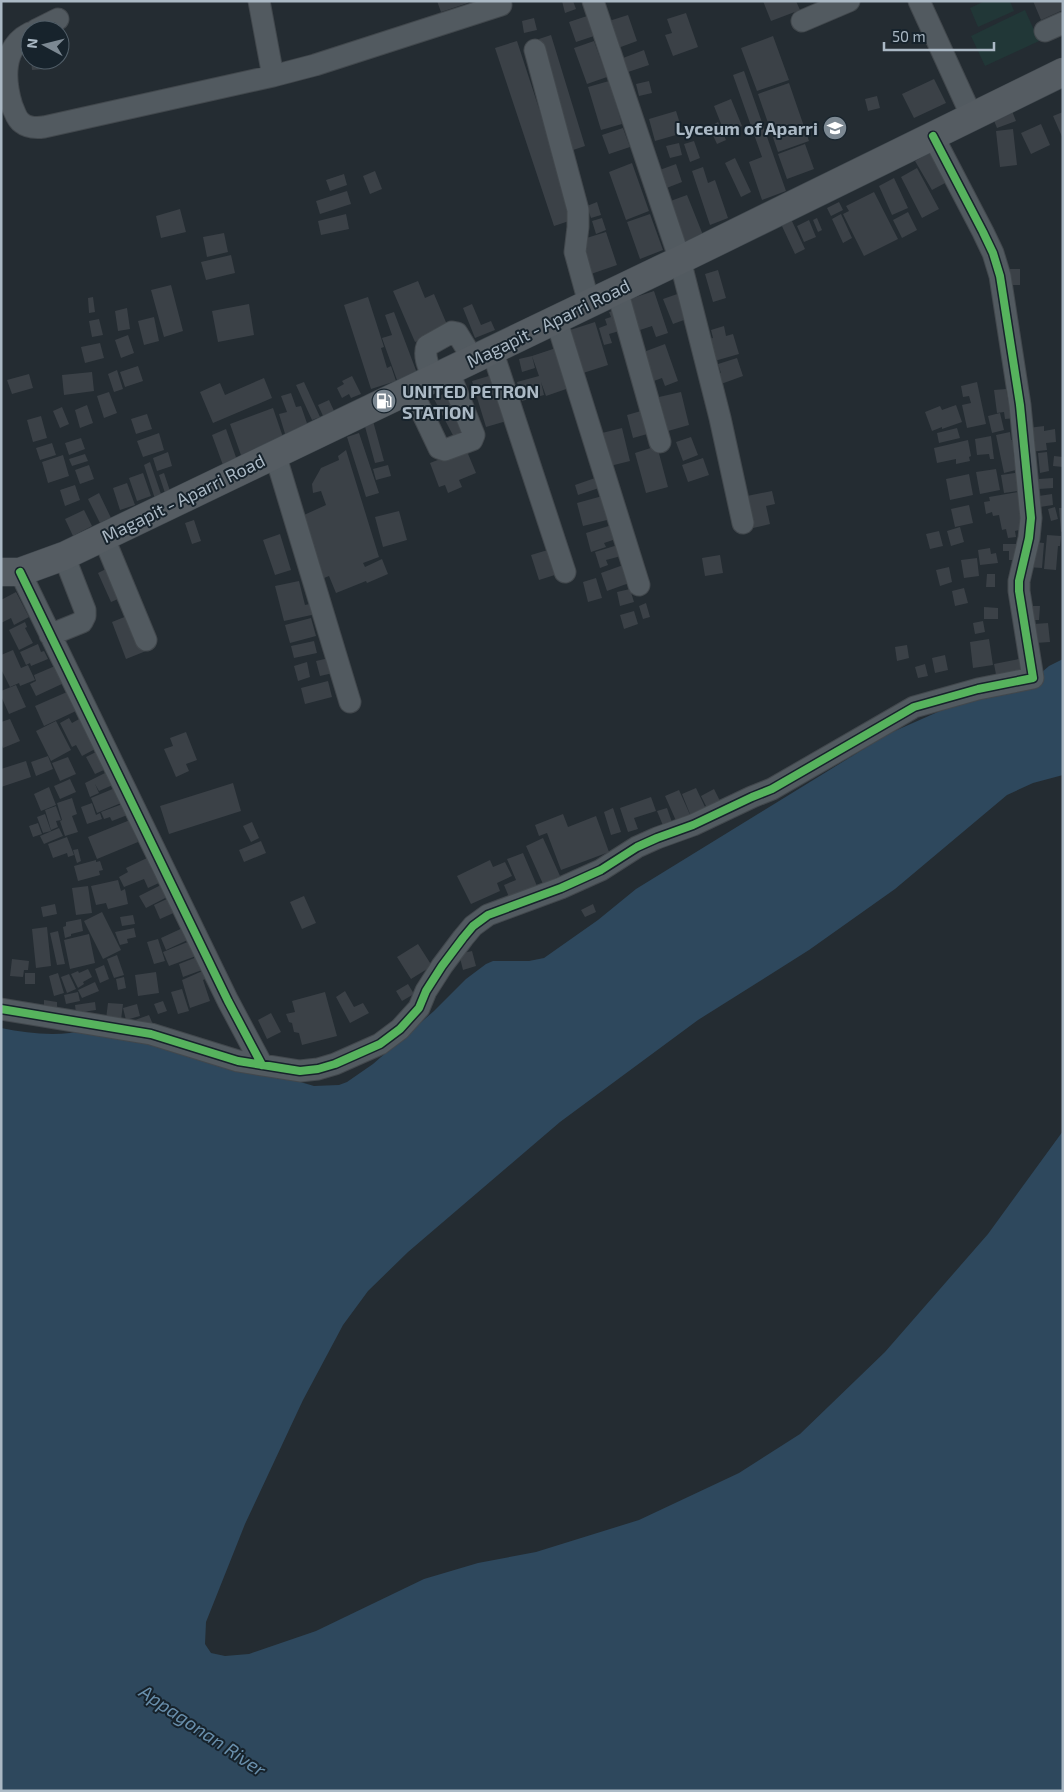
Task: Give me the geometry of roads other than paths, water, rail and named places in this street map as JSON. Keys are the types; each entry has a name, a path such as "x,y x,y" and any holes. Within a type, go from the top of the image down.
{"main road":[{"name":"Magapit - Aparri Road","path":"10,572 64,556 680,260 1063,72"}],"street":[{"path":"259,1 273,76"},
{"path":"594,1 680,260 720,418 743,523"},
{"path":"802,21 849,1"},
{"path":"919,1 972,117"},
{"path":"20,40 8,60 6,78 8,94 16,116 22,123 33,128 65,124 315,65 505,2"},
{"path":"535,50 578,210 575,252 588,303"},
{"path":"1,1009 151,1034 238,1061 300,1071 318,1070 380,1044 400,1030 418,1008 442,966 473,926 488,915 561,888 601,870 637,847 693,826 752,796 772,789 914,707 978,689 1033,678 1018,591 1029,538 1031,518 1020,405 1000,276 983,232 933,136"},
{"path":"617,290 660,442"},
{"path":"556,319 639,586"},
{"path":"482,354 565,572"},
{"path":"276,454 350,702"},
{"path":"103,536 146,640"},
{"path":"50,635 82,622 85,616 85,610 64,556"},
{"path":"10,572 50,635 238,1020 262,1065"},
{"path":"238,1020 231,1048 238,1061"}],"water":[{"name":"Appagonan River","path":"1063,659 1063,775 1033,783 1007,795 895,889 809,950 698,1020 560,1122 408,1252 368,1291 343,1325 303,1400 245,1524 206,1622 205,1644 211,1653 225,1656 249,1654 316,1631 424,1579 478,1563 536,1552 639,1520 739,1473 800,1434 885,1352 988,1234 1063,1131 1063,1791 1,1791 1,1028 44,1034 88,1030 259,1070 314,1086 339,1085 347,1082 373,1064 434,1011 466,979 486,964 493,961 529,961 544,958 598,920 636,889 888,734 958,703 1041,673 1049,666"}],"place":[{"name":"Lyceum of Aparri","path":"835,128"},
{"name":"UNITED PETRON STATION","path":"384,401"}]}
